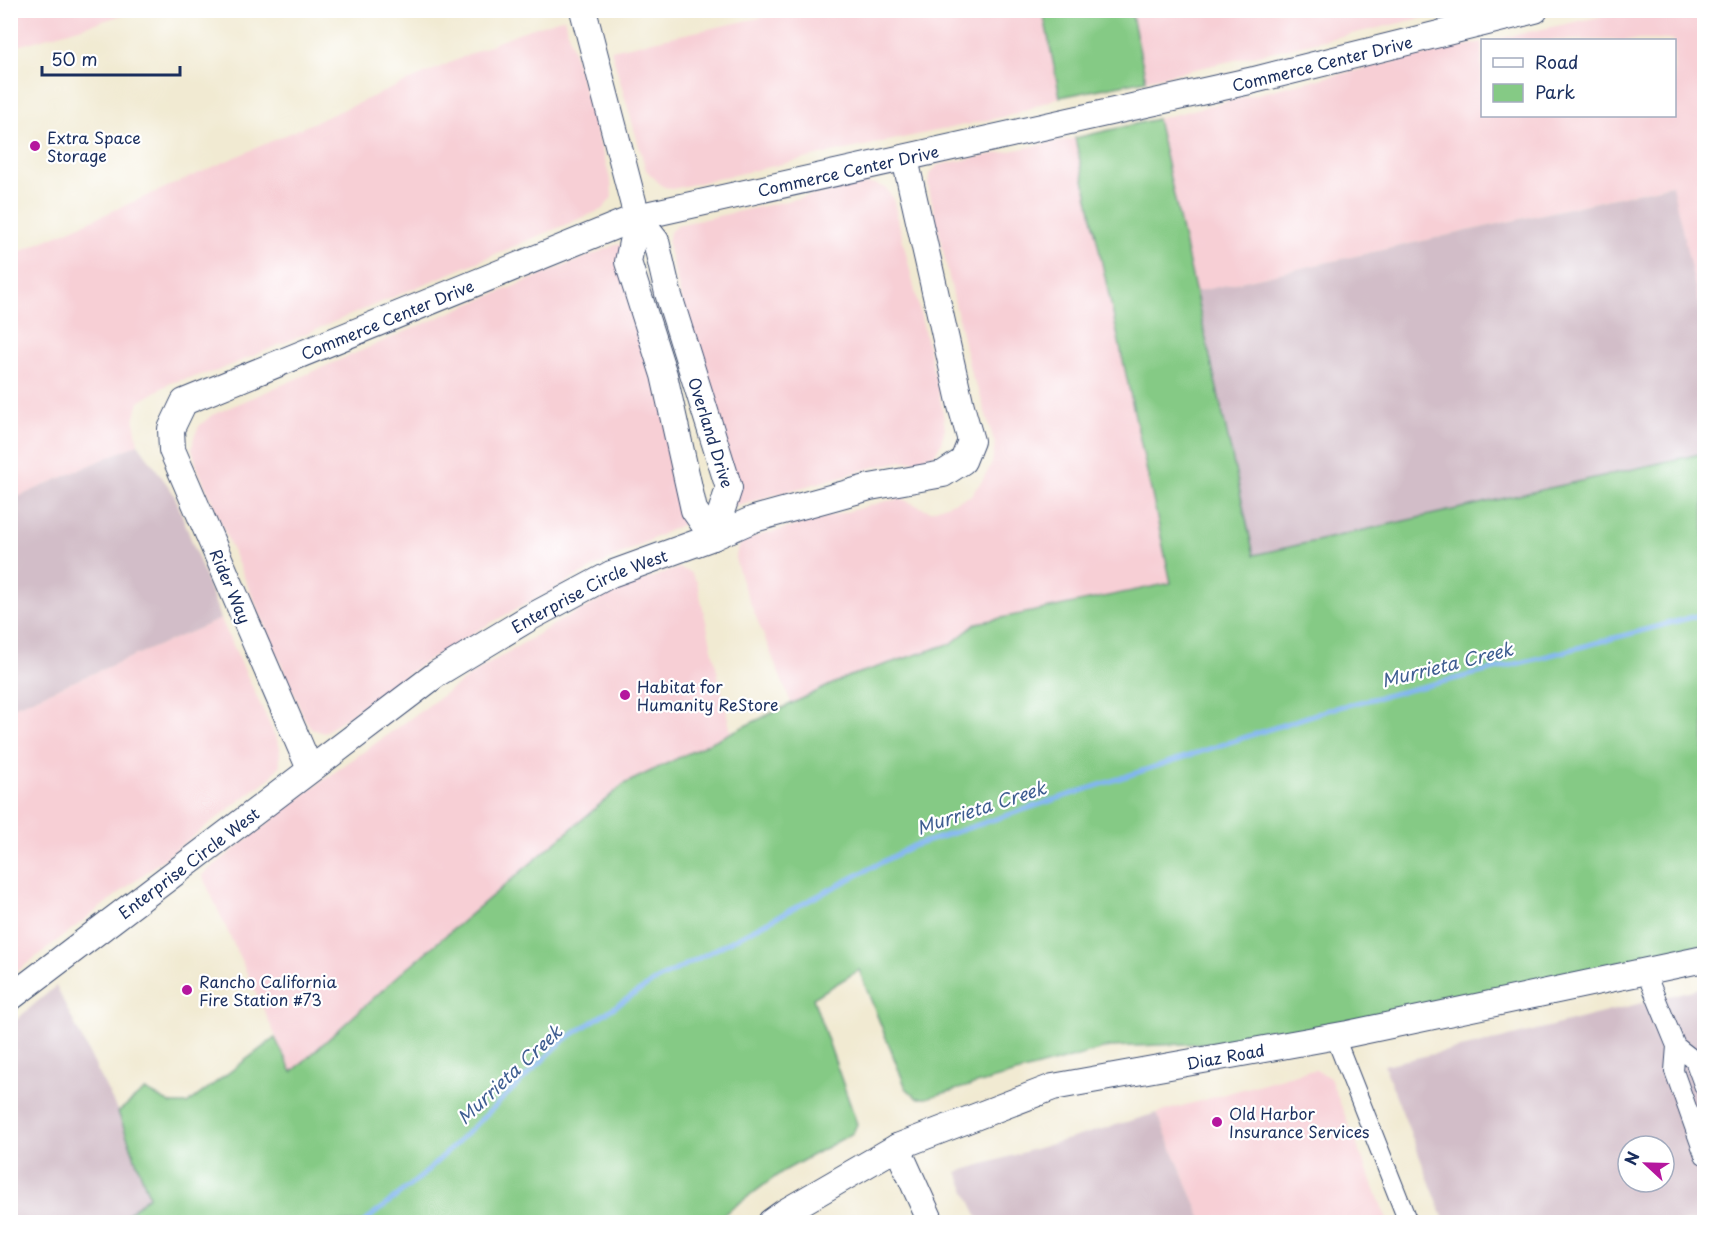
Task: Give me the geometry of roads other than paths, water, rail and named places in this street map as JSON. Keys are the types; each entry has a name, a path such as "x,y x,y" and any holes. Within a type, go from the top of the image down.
{"street":[{"name":"Overland Drive","path":"583,10 636,217 628,262 664,375 694,510 713,537"},
{"name":"Commerce Center Drive","path":"184,402 636,217 905,159 1265,77 1535,10"},
{"name":"Enterprise Circle West","path":"10,998 438,673 529,618 611,574 713,537 754,519 870,487 943,474 963,461 971,441 905,159"},
{"name":"Overland Drive","path":"636,217 656,241 668,293 729,488 713,537"},
{"name":"Rider Way","path":"184,402 171,429 172,450 310,769"},
{"name":"Diaz Road","path":"771,1222 897,1147 1053,1087 1335,1037 1704,959"},
{"path":"1645,971 1676,1046 1674,1071 1704,1155"},
{"path":"1335,1037 1408,1222"},
{"path":"1676,1046 1694,1060 1704,1087"},
{"path":"897,1147 931,1222"}],"waterway":[{"name":"Murrieta Creek","path":"364,1222 422,1176 564,1040 653,982 913,846 1331,709 1532,660 1704,614"}],"place":[{"name":"Extra Space Storage","path":"35,146"},
{"name":"Habitat for Humanity ReStore","path":"625,695"},
{"name":"Rancho California Fire Station #73","path":"187,990"},
{"name":"Old Harbor Insurance Services","path":"1217,1122"}]}
